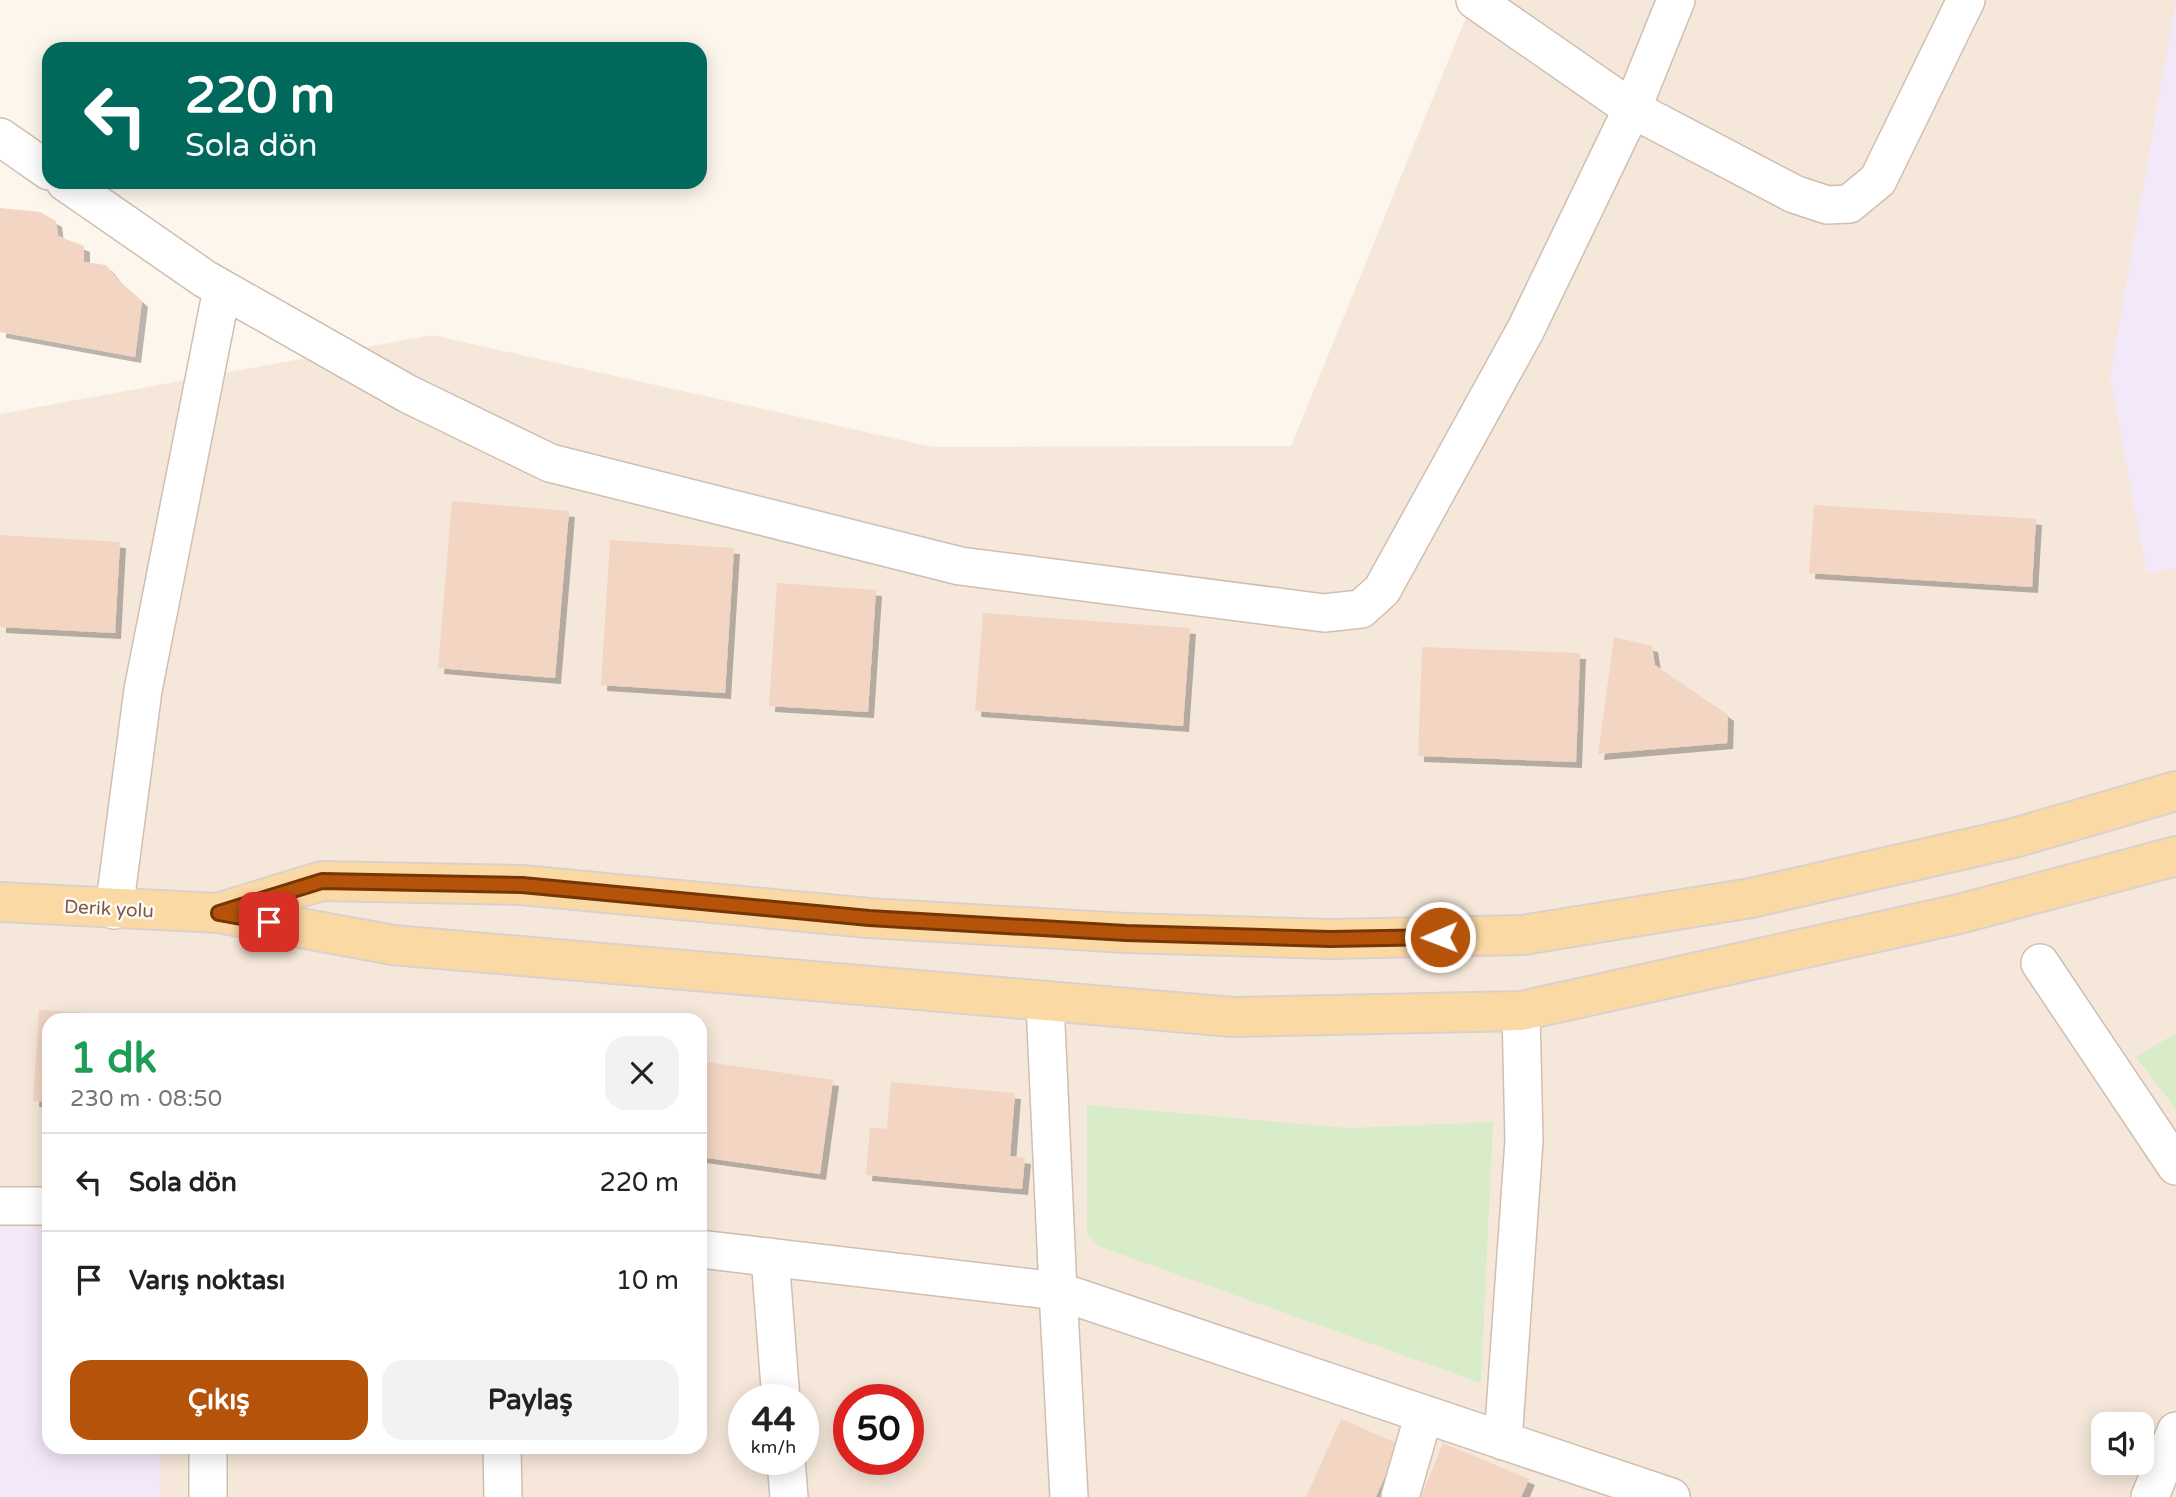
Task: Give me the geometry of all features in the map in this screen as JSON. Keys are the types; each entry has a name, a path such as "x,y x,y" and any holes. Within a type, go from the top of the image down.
{"main road":[{"path":"219,913 322,881 335,881 522,885 869,918 1126,933 1330,939 1523,935 1751,898 2014,838 2176,791"},
{"path":"219,913 393,945 1233,1017 1521,1012 1959,914 2176,856"},
{"name":"Derik yolu","path":"0,902 219,913"}],"street":[{"path":"1475,0 1632,109 1794,194 1827,205 1849,204 1878,180 1966,0"},
{"path":"75,189 222,289 408,394 550,463 960,566 1324,612 1361,609 1382,590 1526,329 1632,109 1676,0"},
{"path":"0,137 42,166"},
{"path":"114,909 143,690 222,289"},
{"path":"2040,963 2176,1166"},
{"path":"1045,1002 1069,1497"},
{"path":"1503,1440 1524,1141 1521,1012"},
{"path":"0,1206 42,1206"},
{"path":"707,1250 1058,1291 1671,1497"},
{"path":"770,1257 780,1384"},
{"path":"1400,1497 1424,1414"},
{"path":"2151,1497 2176,1431"},
{"path":"208,1454 208,1497"},
{"path":"502,1454 503,1497"},
{"path":"787,1475 789,1497"}],"shaded area":[{"path":"1473,0 2176,0 2176,1497 0,1497 0,414 432,335 933,447 1291,446"},
{"path":"2176,0 2176,568 2147,573 2110,377"},
{"path":"0,1227 42,1228 42,1454 159,1454 160,1497 0,1497"}],"green space":[{"path":"2176,1033 2176,1109 2136,1057"},
{"path":"1087,1105 1348,1128 1493,1122 1481,1383 1098,1246 1087,1234"}],"building":[{"path":"0,208 40,212 56,221 58,236 84,246 84,262 106,265 118,280 142,301 135,357 0,332"},
{"path":"452,501 569,511 555,678 438,668"},
{"path":"1814,505 2036,519 2032,587 1809,573"},
{"path":"0,535 120,542 115,633 0,627"},
{"path":"610,540 734,548 725,693 601,685"},
{"path":"777,583 876,590 868,712 769,706"},
{"path":"983,613 1190,628 1183,726 975,711"},
{"path":"1614,637 1652,646 1655,665 1728,715 1727,743 1598,754"},
{"path":"1422,647 1580,653 1576,762 1418,756"},
{"path":"39,1010 90,1013 42,1013 42,1102 33,1101"},
{"path":"707,1062 833,1080 820,1174 707,1158"},
{"path":"891,1082 1015,1093 1010,1156 1025,1158 1022,1189 866,1175 870,1127 887,1129"},
{"path":"1341,1419 1399,1444 1376,1497 1306,1497"},
{"path":"1443,1443 1529,1479 1521,1497 1421,1497"}],"route":[{"path":"269,922 219,913 322,881 522,885 869,918 1126,933 1330,939 1440,937"}]}
